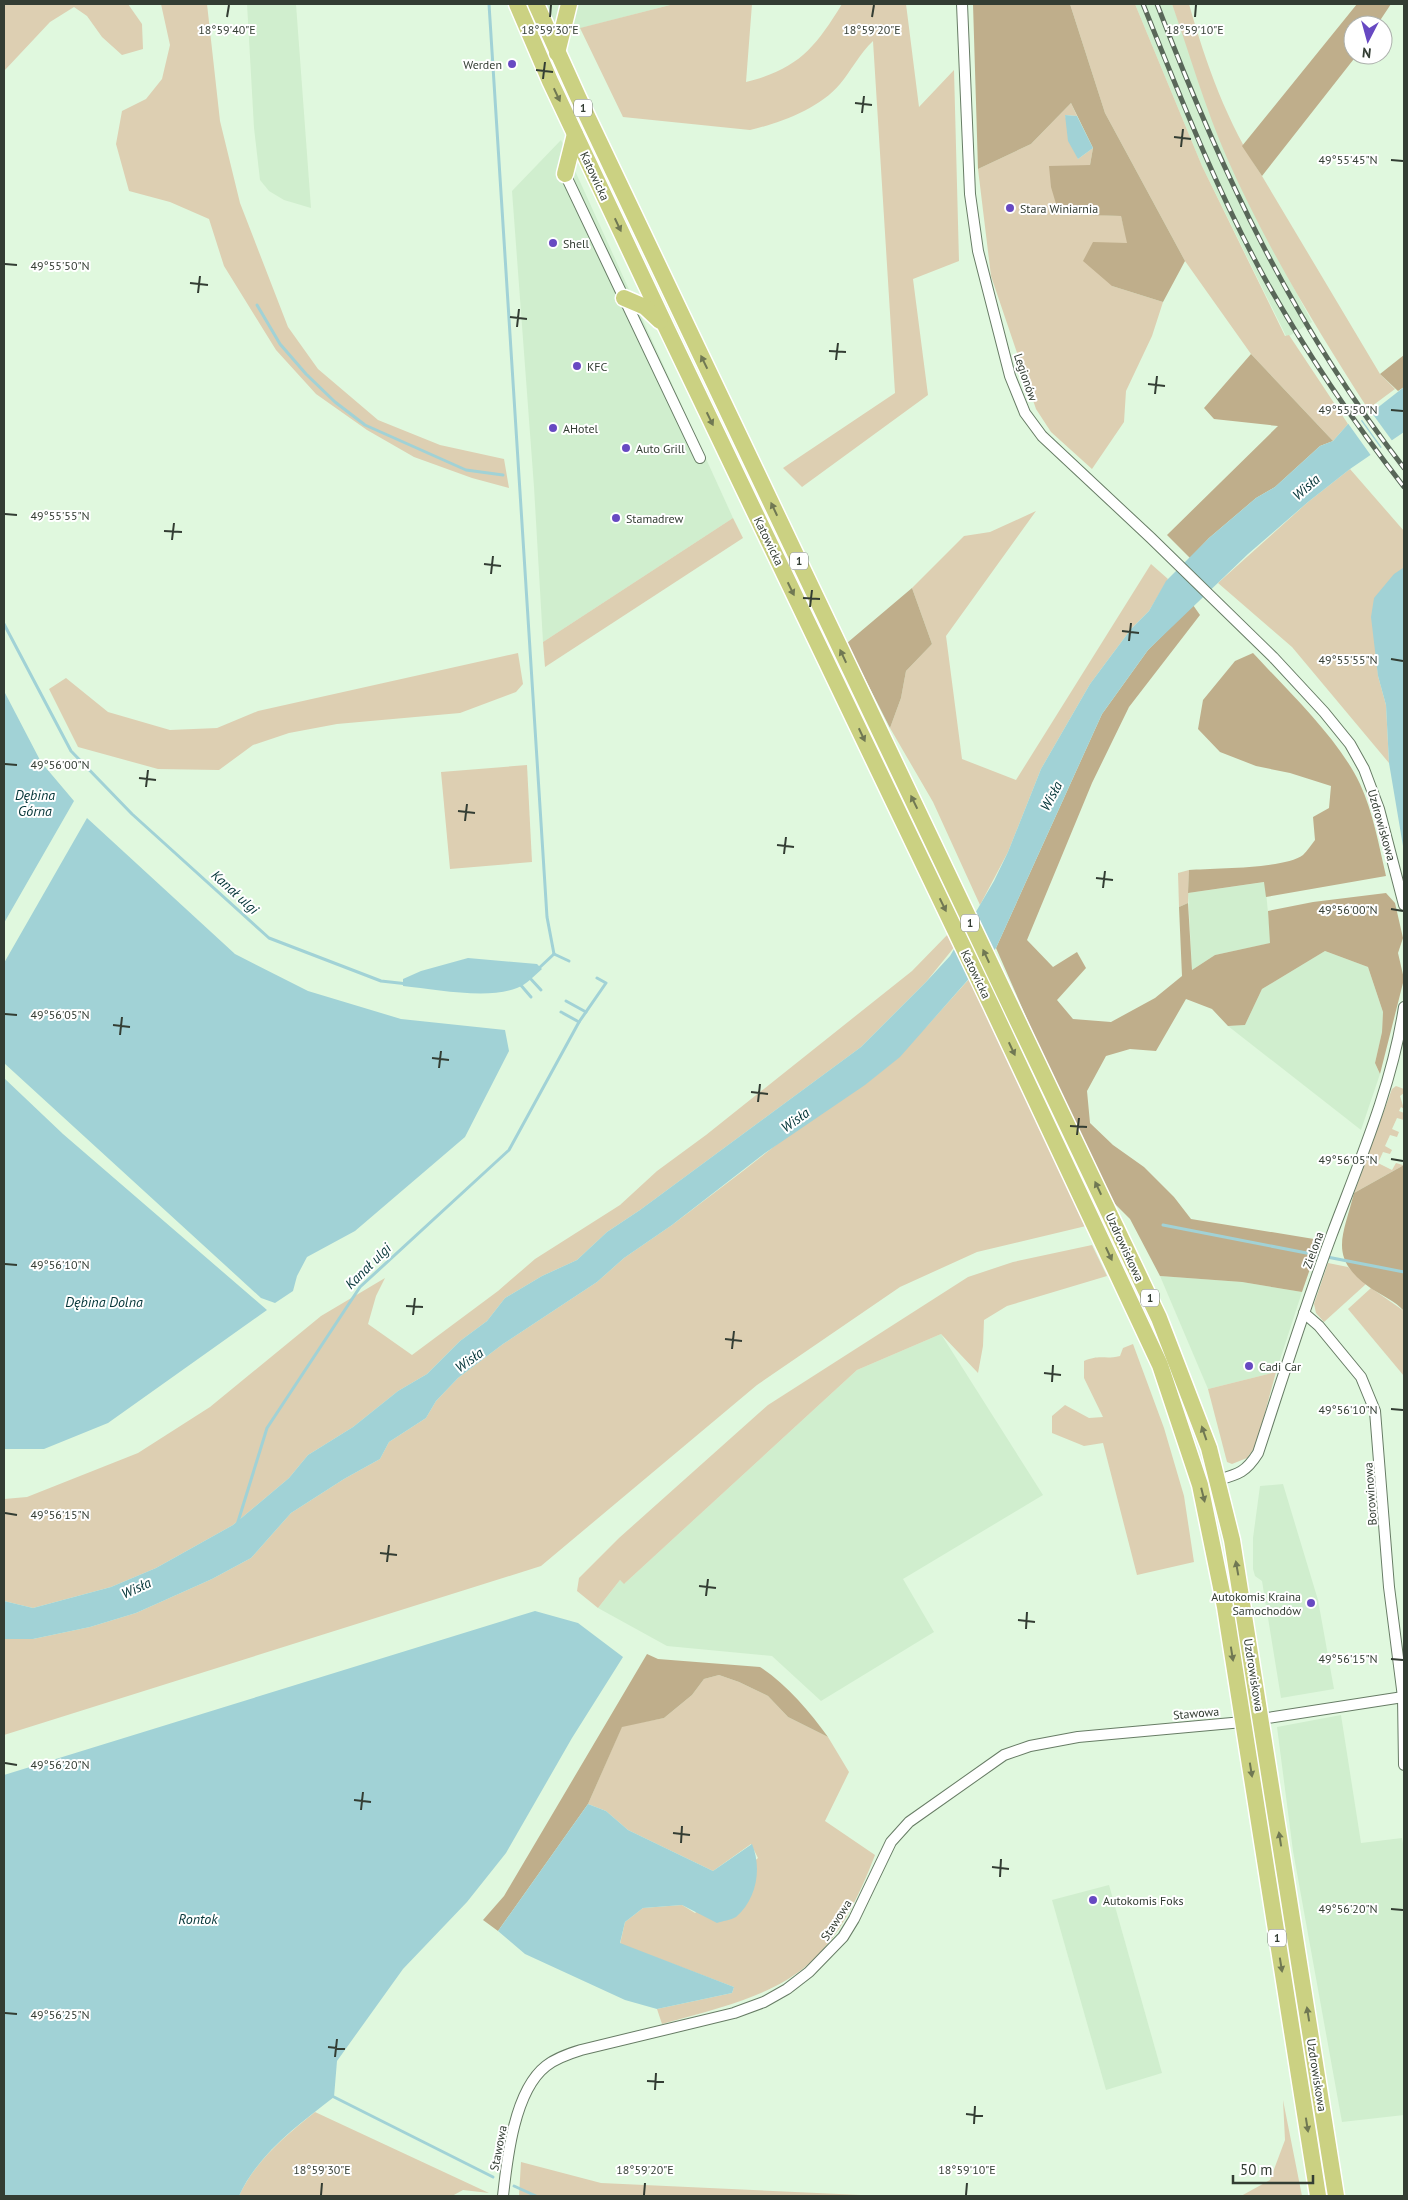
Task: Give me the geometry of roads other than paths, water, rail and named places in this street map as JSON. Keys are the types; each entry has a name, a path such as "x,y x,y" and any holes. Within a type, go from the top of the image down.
{"main road":[{"name":"Katowicka","path":"516,4 666,327 922,862 1067,1123"},
{"name":"Katowicka","path":"536,4 557,54 935,846 1051,1131"},
{"path":"557,54 569,4"},
{"path":"565,174 575,134"},
{"path":"624,298 645,307 666,327"},
{"name":"Uzdrowiskowa","path":"1067,1123 1176,1359 1218,1480 1237,1567 1336,2196"},
{"name":"Uzdrowiskowa","path":"1051,1131 1160,1365 1189,1446 1211,1531 1318,2196"},
{"path":"1243,1722 1252,1726 1265,1743"}],"street":[{"name":"Legionów","path":"962,4 970,194 978,251 1010,376 1025,413 1042,436 1151,538 1273,658"},
{"path":"565,174 700,458"},
{"name":"Uzdrowiskowa","path":"1273,658 1329,718 1350,744 1364,769 1379,809 1404,905"},
{"name":"Zielona","path":"1218,1480 1249,1468 1258,1453 1304,1313 1390,1076 1401,1035 1404,1007"},
{"name":"Borowinowa","path":"1304,1313 1319,1326 1361,1376 1375,1410 1389,1587 1403,1697 1404,1765"},
{"path":"1261,1719 1403,1697"},
{"name":"Stawowa","path":"503,2196 508,2160 523,2099 545,2067 562,2056 581,2050 734,2013 764,2002 787,1989 809,1972 843,1937 854,1919 891,1842 909,1822 993,1762 1016,1750 1059,1740 1243,1722"}],"water":[{"path":"1065,115 1077,116 1093,148 1078,159 1068,141"},
{"name":"Wisła","path":"1404,387 1404,432 1350,469 1308,502 1248,554 1148,650 1102,714 996,948 900,1057 865,1085 765,1153 672,1225 624,1258 597,1282 503,1344 458,1378 436,1401 426,1418 389,1442 380,1459 344,1479 291,1513 251,1558 212,1579 136,1613 90,1627 33,1639 4,1639 4,1601 33,1608 111,1587 156,1568 233,1525 289,1478 308,1455 353,1427 398,1391 427,1374 460,1341 487,1321 505,1298 542,1276 577,1260 607,1232 640,1210 861,1047 950,956 994,881 1008,852 1041,769 1090,684 1131,629 1149,611 1166,581 1209,538 1256,498 1275,487 1320,446 1333,441 1348,424 1358,423"},
{"path":"1403,568 1404,852 1389,763 1386,705 1378,676 1371,617 1374,598 1394,574"},
{"name":"Dębina Górna","path":"4,691 41,762 74,801 4,923"},
{"path":"87,818 235,954 308,991 401,1019 505,1030 509,1051 465,1137 355,1231 307,1257 297,1276 293,1291 275,1303 261,1298 4,1063 4,963"},
{"path":"468,958 537,964 542,969 520,987 491,993 461,993 403,986 403,979 421,971"},
{"name":"Dębina Dolna","path":"4,1078 63,1134 267,1310 108,1423 44,1449 4,1449"},
{"name":"Rontok","path":"535,1611 578,1623 623,1657 572,1738 506,1853 467,1902 403,1969 337,2061 334,2097 280,2141 257,2167 239,2196 4,2196 4,1775"},
{"path":"588,1804 606,1811 628,1830 713,1871 752,1844 757,1863 756,1883 749,1901 736,1917 717,1923 682,1905 643,1908 625,1922 620,1943 734,1987 732,1993 657,2009 625,2000 525,1954 498,1931"}],"waterway":[{"path":"489,4 547,917 554,954"},
{"path":"257,305 280,344 306,374 335,402 365,425 466,470 503,475"},
{"name":"Kanał ulgi","path":"4,624 71,751 132,814 269,938 381,981 408,984"},
{"path":"554,954 569,961"},
{"name":"Kanał ulgi","path":"538,969 554,954"},
{"path":"529,977 541,990"},
{"name":"Kanał ulgi","path":"237,1525 267,1428 360,1287 509,1150 579,1022 606,983 597,978"},
{"path":"519,983 531,997"},
{"path":"566,1001 586,1012"},
{"path":"561,1012 579,1022"},
{"path":"1163,1225 1404,1272"},
{"path":"334,2097 493,2177"},
{"path":"514,2186 536,2196"}],"railway":[{"path":"1143,4 1214,176 1264,277 1330,385 1404,487"},
{"path":"1157,4 1207,128 1263,245 1327,358 1404,468"}],"place":[{"name":"Werden","path":"512,64"},
{"name":"Stara Winiarnia","path":"1010,208"},
{"name":"Shell","path":"553,243"},
{"name":"KFC","path":"577,366"},
{"name":"AHotel","path":"553,428"},
{"name":"Auto Grill","path":"626,448"},
{"name":"Stamadrew","path":"616,518"},
{"name":"Cadi Car","path":"1249,1366"},
{"name":"Autokomis Kraina Samochodów","path":"1311,1603"},
{"name":"Autokomis Foks","path":"1093,1900"}]}
